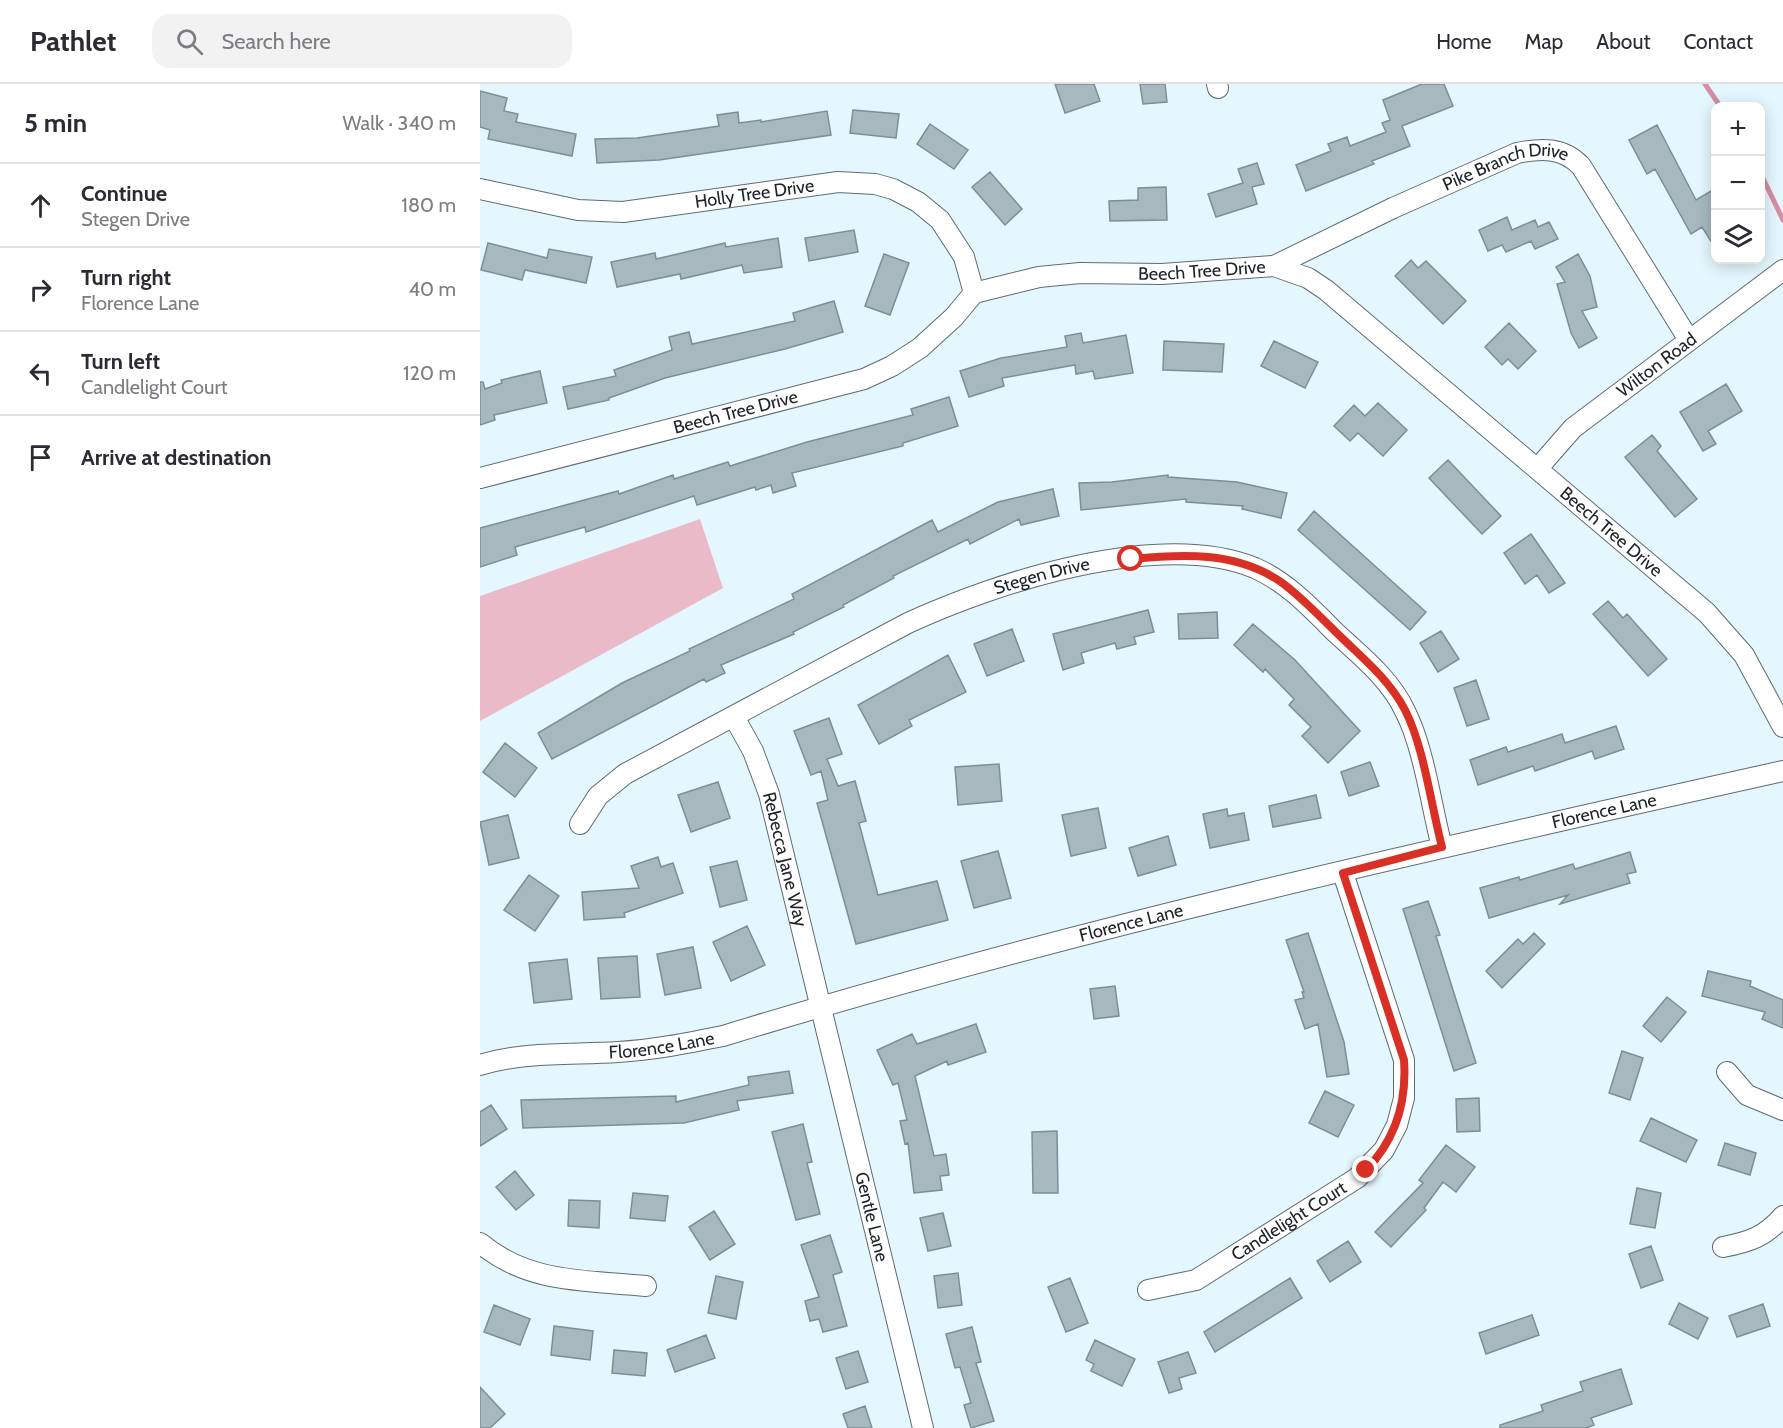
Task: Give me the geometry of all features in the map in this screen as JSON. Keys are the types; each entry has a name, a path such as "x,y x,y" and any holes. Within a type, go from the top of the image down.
{"street":[{"name":"Pike Branch Drive","path":"1274,266 1516,153 1536,149 1554,150 1565,154 1581,166 1689,340"},
{"name":"Holly Tree Drive","path":"480,189 578,210 623,212 837,182 875,184 893,189 918,202 940,220 964,257 974,293"},
{"name":"Beech Tree Drive","path":"480,478 864,379 892,366 920,348 954,317 974,293 1062,273 1162,274 1274,266 1308,278 1326,290 1707,613 1744,655 1783,727"},
{"name":"Wilton Road","path":"1538,468 1573,428 1783,270"},
{"name":"Stegen Drive","path":"580,824 607,787 625,774 908,623 986,590 1026,578 1099,562 1172,555 1224,559 1256,569 1281,582 1389,685 1412,728 1442,847"},
{"name":"Rebecca Jane Way","path":"734,717 753,751 769,794 822,1006"},
{"name":"Florence Lane","path":"480,1065 535,1053 618,1052 674,1046 723,1036 1050,942 1343,873 1442,847 1783,771"},
{"name":"Candlelight Court","path":"1148,1290 1196,1280 1357,1178 1384,1150 1397,1125 1404,1098 1404,1060 1343,873"},
{"name":"Gentle Lane","path":"822,1006 922,1428"},
{"path":"1727,1072 1747,1095 1783,1110"},
{"path":"1723,1247 1752,1241 1764,1235 1783,1216"},
{"path":"480,1243 512,1265 532,1273 646,1286"}],"shaded area":[{"path":"700,519 723,588 480,721 480,596"}],"building":[{"path":"1055,84 1094,84 1100,101 1065,113"},
{"path":"1140,84 1165,84 1167,102 1143,104"},
{"path":"1422,84 1444,84 1453,106 1402,126 1410,146 1372,161 1374,164 1306,191 1296,165 1331,151 1328,144 1347,137 1350,146 1386,132 1382,123 1390,120 1383,100"},
{"path":"480,91 507,98 504,111 518,114 516,122 576,134 572,156 488,139 490,130 480,127"},
{"path":"853,110 899,114 896,138 850,133"},
{"path":"827,111 831,135 659,160 597,163 595,139 637,138 719,126 717,115 738,112 739,123 761,120 761,122"},
{"path":"930,124 968,150 954,169 917,144"},
{"path":"1657,125 1696,200 1711,191 1711,241 1702,227 1691,234 1655,169 1647,174 1629,140"},
{"path":"1257,163 1264,184 1252,187 1257,204 1216,217 1208,194 1243,183 1238,169"},
{"path":"990,172 1022,209 1005,225 972,187"},
{"path":"1166,187 1167,220 1110,221 1109,201 1138,200 1138,188"},
{"path":"1507,217 1512,230 1535,220 1538,227 1549,222 1558,239 1535,249 1531,241 1506,252 1502,245 1488,251 1479,230"},
{"path":"854,230 858,252 809,261 805,238"},
{"path":"778,238 782,267 744,273 742,265 681,279 680,274 617,287 611,262 655,253 656,259 725,243 726,247"},
{"path":"488,243 547,258 549,249 592,257 586,283 525,270 522,280 481,270"},
{"path":"884,254 909,263 890,315 865,306"},
{"path":"1578,254 1590,276 1597,307 1582,311 1597,338 1579,348 1571,333 1557,284 1565,282 1556,267"},
{"path":"1411,260 1418,268 1426,261 1466,301 1443,324 1395,276"},
{"path":"834,301 843,332 785,349 665,378 609,398 609,400 568,409 563,387 616,376 614,370 672,350 669,337 689,332 692,344 795,321 793,313"},
{"path":"1509,323 1536,351 1518,369 1508,359 1502,365 1485,347"},
{"path":"1081,333 1083,343 1126,335 1133,373 1095,379 1093,371 1076,374 1075,365 1002,378 1004,386 969,397 960,371 1001,358 1067,347 1065,336"},
{"path":"1164,341 1224,344 1222,372 1163,370"},
{"path":"1274,341 1318,362 1305,388 1261,366"},
{"path":"540,371 547,403 494,415 495,420 480,425 480,382 483,382 485,389 502,383 501,380"},
{"path":"1726,384 1742,411 1708,431 1716,444 1703,451 1680,412"},
{"path":"949,397 958,426 903,443 903,446 792,473 796,486 773,493 771,485 756,490 755,487 697,505 694,496 586,532 585,527 515,547 517,555 480,567 480,528 618,491 619,494 673,475 674,479 728,462 730,466 807,442 913,415 911,409"},
{"path":"1378,403 1407,430 1383,456 1358,433 1350,441 1334,426 1354,405 1365,416"},
{"path":"1652,435 1661,446 1657,451 1697,499 1675,517 1625,457"},
{"path":"1448,460 1501,516 1482,534 1429,478"},
{"path":"1168,475 1168,477 1237,482 1287,493 1281,518 1242,509 1243,506 1186,502 1186,499 1081,510 1079,483 1112,482"},
{"path":"1053,489 1059,516 1021,525 1019,519 970,544 968,539 893,576 894,578 843,605 844,607 793,632 794,634 721,665 725,673 706,682 704,679 552,759 538,733 622,683 794,599 792,594 932,520 938,532 998,502"},
{"path":"1314,511 1426,612 1410,630 1298,530"},
{"path":"1531,534 1565,583 1549,593 1537,575 1525,584 1504,553"},
{"path":"1608,601 1623,618 1627,614 1667,659 1648,676 1593,614"},
{"path":"1148,610 1154,632 1134,637 1136,644 1117,649 1115,643 1081,653 1084,663 1063,670 1053,634"},
{"path":"1217,612 1218,638 1179,639 1178,614"},
{"path":"1253,624 1295,660 1360,731 1328,763 1302,736 1311,727 1289,705 1294,699 1265,669 1263,672 1234,645"},
{"path":"1012,629 1024,661 987,676 974,644"},
{"path":"1441,631 1459,659 1438,672 1420,643"},
{"path":"948,655 966,692 909,720 912,726 879,744 858,705"},
{"path":"1476,680 1489,719 1467,726 1454,688"},
{"path":"829,718 842,754 827,759 838,786 855,781 866,821 859,823 878,895 937,881 948,920 856,944 817,803 828,800 821,771 811,775 794,731"},
{"path":"1616,726 1624,749 1595,759 1592,751 1535,771 1533,766 1478,785 1470,760 1506,747 1508,752 1562,734 1565,743"},
{"path":"505,743 537,768 515,797 483,772"},
{"path":"1370,762 1379,786 1349,796 1341,772"},
{"path":"999,764 1002,801 958,805 955,767"},
{"path":"718,782 730,818 691,832 678,795"},
{"path":"1316,795 1321,818 1273,827 1269,806"},
{"path":"1098,808 1106,848 1071,856 1062,815"},
{"path":"1227,809 1228,816 1244,813 1249,840 1210,848 1203,814"},
{"path":"508,815 519,858 489,865 480,822"},
{"path":"1168,836 1176,865 1138,876 1129,848"},
{"path":"998,851 1011,898 974,908 961,861"},
{"path":"1630,852 1636,872 1627,874 1630,883 1560,904 1568,895 1489,918 1480,888 1519,877 1520,880 1573,864 1575,869"},
{"path":"658,857 661,867 673,863 683,893 624,913 625,917 584,920 582,892 639,888 631,866"},
{"path":"737,861 747,900 720,907 710,867"},
{"path":"529,875 559,896 535,931 504,910"},
{"path":"1428,901 1440,935 1436,936 1476,1063 1454,1071 1403,909"},
{"path":"747,926 765,965 731,981 713,942"},
{"path":"1308,933 1344,1042 1349,1074 1327,1077 1318,1024 1305,1029 1295,1000 1304,998 1302,992 1304,992 1286,940"},
{"path":"1534,933 1545,944 1502,988 1486,971 1518,939 1523,944"},
{"path":"693,947 701,988 665,995 657,954"},
{"path":"637,956 640,997 601,999 598,958"},
{"path":"567,959 572,999 534,1003 529,963"},
{"path":"1708,971 1751,981 1750,986 1783,1000 1783,1028 1762,1019 1765,1012 1702,996"},
{"path":"1115,986 1119,1016 1094,1019 1090,989"},
{"path":"1667,997 1686,1012 1661,1042 1643,1026"},
{"path":"976,1024 986,1052 948,1065 947,1061 915,1076 934,1156 946,1154 949,1175 940,1176 942,1190 914,1193 908,1143 905,1144 900,1121 907,1120 898,1083 893,1085 877,1050 912,1034 917,1044"},
{"path":"1622,1051 1643,1058 1630,1100 1609,1093"},
{"path":"789,1071 793,1093 737,1101 739,1110 684,1123 523,1128 521,1100 676,1096 676,1102 749,1085 748,1077"},
{"path":"1325,1091 1354,1105 1338,1137 1309,1123"},
{"path":"1479,1098 1480,1131 1457,1132 1456,1099"},
{"path":"491,1105 507,1129 480,1146 480,1112"},
{"path":"1651,1118 1697,1140 1686,1162 1640,1141"},
{"path":"803,1124 812,1162 807,1163 820,1214 796,1220 772,1132"},
{"path":"1057,1131 1058,1193 1033,1193 1032,1132"},
{"path":"1725,1143 1756,1153 1750,1175 1718,1165"},
{"path":"1446,1145 1475,1167 1456,1192 1443,1182 1424,1208 1426,1210 1391,1247 1375,1232 1423,1183 1419,1180"},
{"path":"515,1171 534,1195 516,1210 496,1187"},
{"path":"1637,1188 1661,1193 1655,1228 1630,1224"},
{"path":"633,1193 668,1196 665,1221 630,1218"},
{"path":"569,1200 600,1201 599,1228 568,1226"},
{"path":"714,1211 735,1244 710,1260 689,1227"},
{"path":"943,1213 951,1246 928,1251 920,1218"},
{"path":"830,1235 842,1272 833,1275 847,1326 823,1332 819,1319 810,1321 805,1301 819,1297 801,1245"},
{"path":"1348,1241 1361,1262 1330,1282 1317,1261"},
{"path":"1651,1246 1663,1280 1641,1288 1629,1254"},
{"path":"958,1273 962,1305 938,1308 934,1276"},
{"path":"716,1276 743,1282 736,1319 708,1313"},
{"path":"1070,1278 1088,1323 1066,1332 1048,1287"},
{"path":"1290,1278 1302,1298 1215,1352 1204,1332"},
{"path":"1679,1303 1708,1318 1698,1339 1669,1324"},
{"path":"1763,1304 1770,1326 1737,1337 1729,1316"},
{"path":"494,1305 530,1319 520,1345 484,1332"},
{"path":"1532,1315 1539,1335 1486,1354 1479,1333"},
{"path":"554,1326 593,1331 590,1360 551,1355"},
{"path":"972,1327 981,1362 976,1363 994,1421 971,1428 964,1405 971,1403 960,1367 955,1368 946,1334"},
{"path":"706,1335 715,1358 675,1372 667,1350"},
{"path":"1095,1340 1135,1359 1122,1386 1091,1371 1094,1364 1086,1360"},
{"path":"614,1350 647,1353 645,1376 612,1373"},
{"path":"858,1351 868,1382 846,1389 836,1358"},
{"path":"1188,1352 1196,1373 1179,1378 1182,1389 1169,1393 1158,1362"},
{"path":"1621,1369 1632,1404 1591,1418 1594,1425 1586,1428 1500,1428 1500,1425 1543,1411 1541,1405 1583,1391 1580,1382"},
{"path":"480,1387 505,1414 490,1428 480,1428"},
{"path":"865,1406 872,1428 848,1428 843,1414"}],"waterway":[{"path":"1705,84 1717,102"},
{"path":"1765,182 1783,220"}],"route":[{"path":"1131,559 1172,555 1208,556 1256,569 1281,582 1379,673 1406,711 1416,740 1442,847 1343,873 1404,1060 1404,1098 1397,1125 1384,1150 1366,1170"}]}
